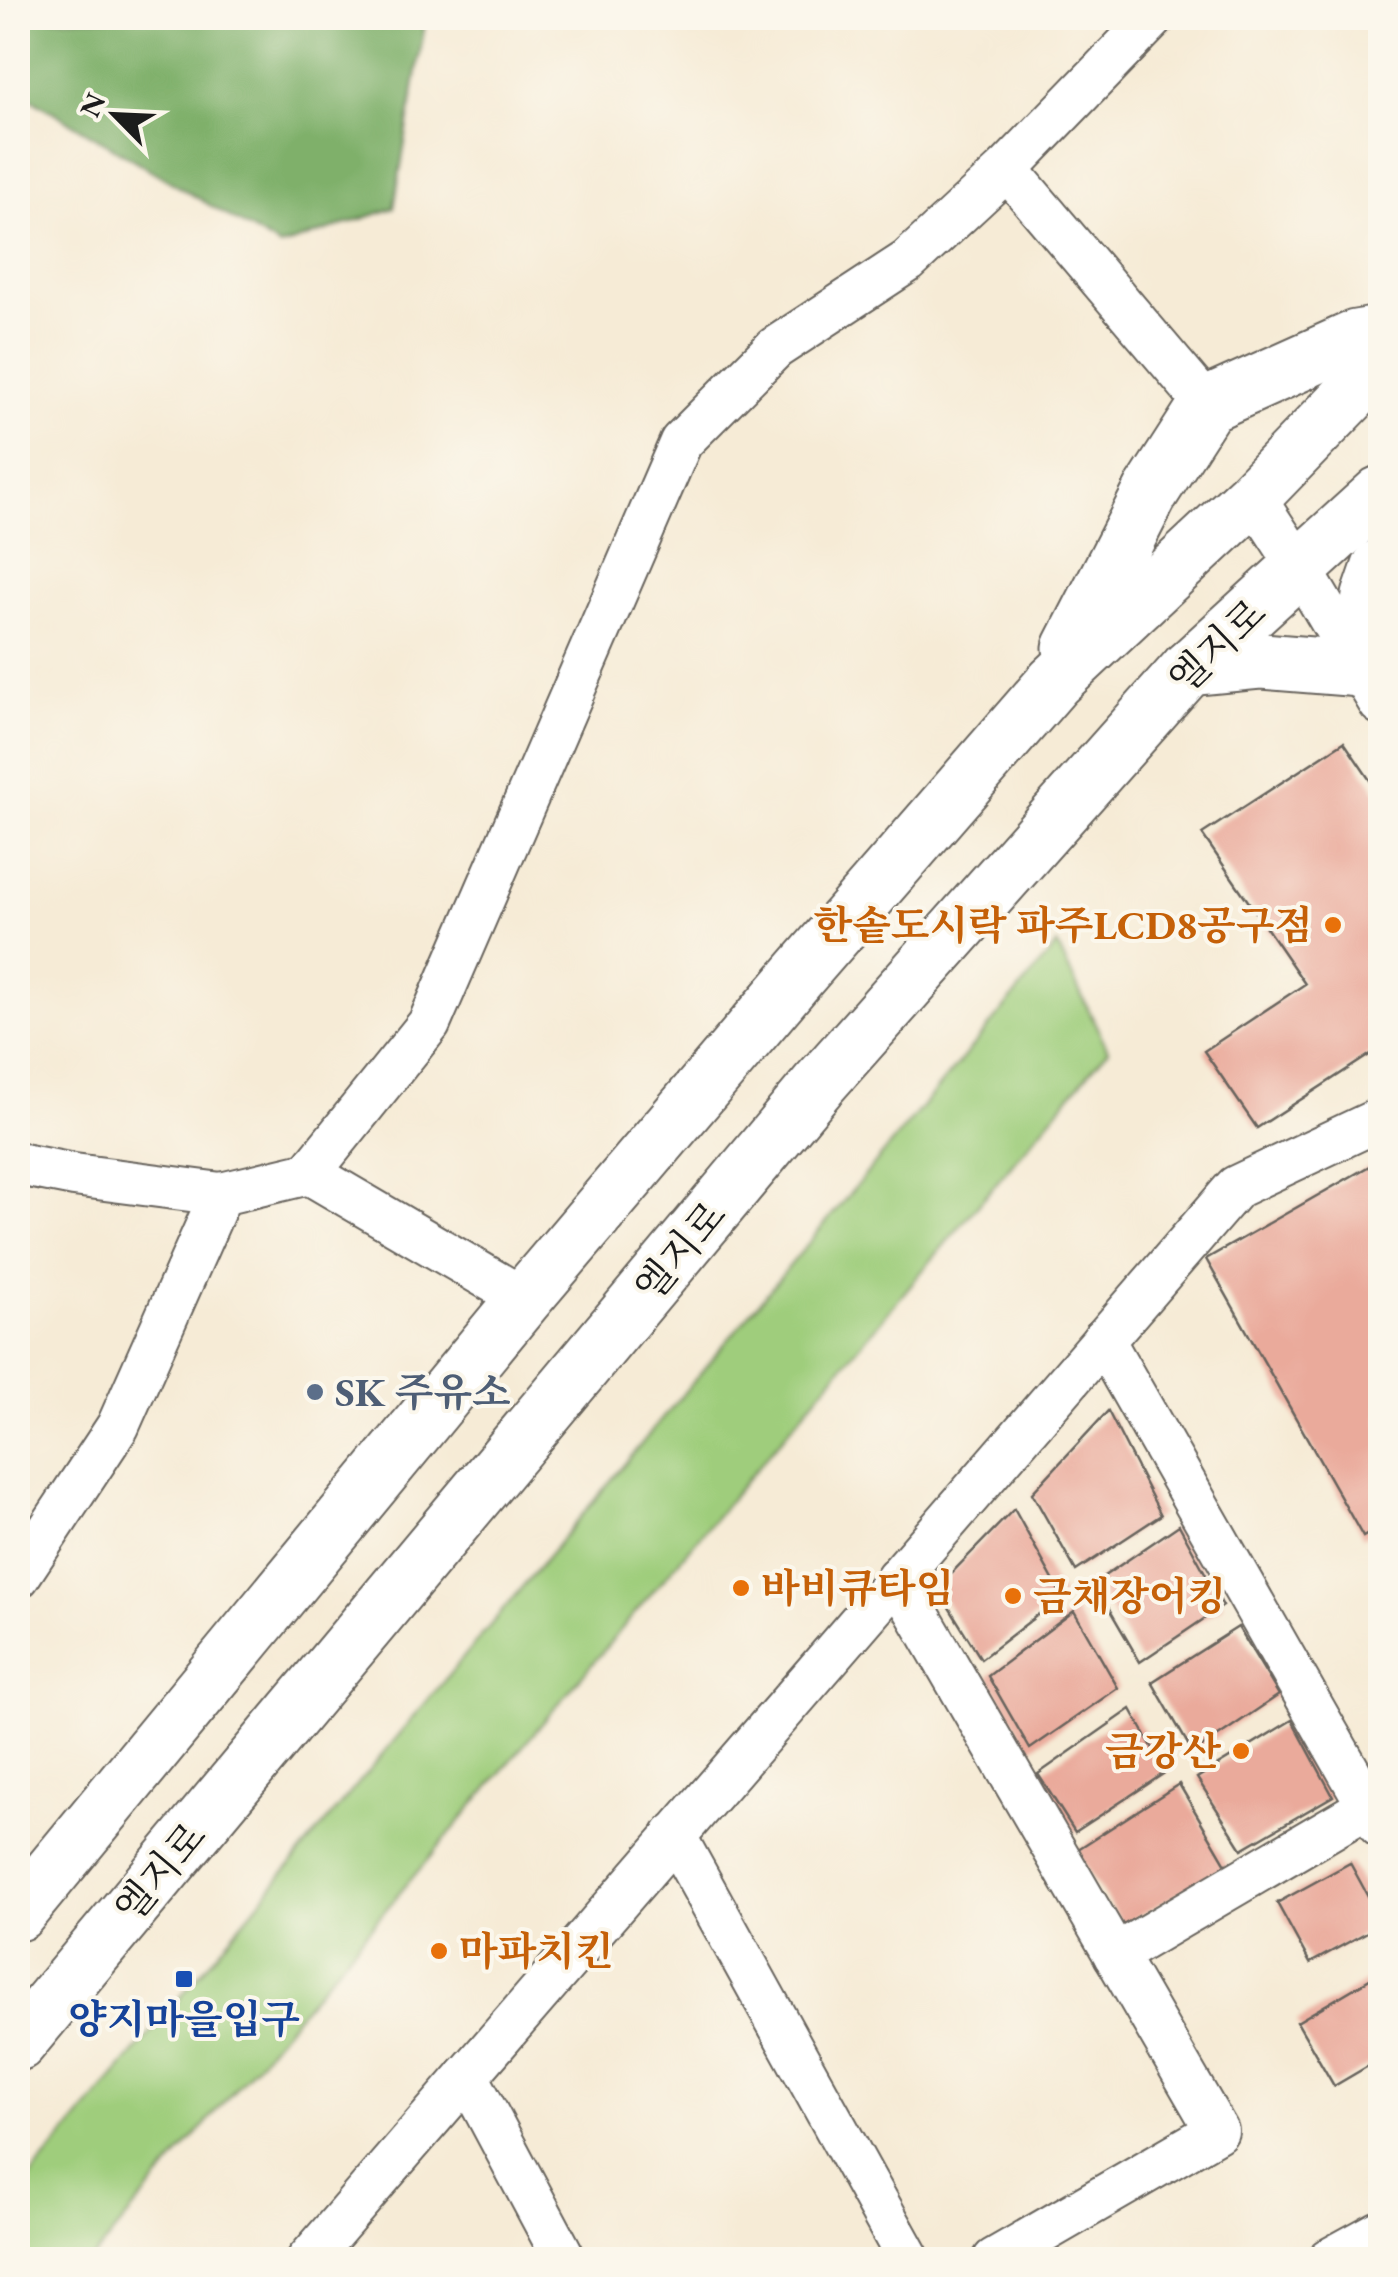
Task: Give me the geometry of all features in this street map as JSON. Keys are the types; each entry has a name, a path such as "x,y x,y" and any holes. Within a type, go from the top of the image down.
{"main road":[{"path":"1054,682 1152,492 1207,405 1356,338 1380,334"},
{"name":"엘지로","path":"18,1913 524,1299 1054,682 1253,496 1380,365"},
{"name":"엘지로","path":"18,2043 819,1084 1190,668 1380,494"},
{"path":"1190,668 1262,661 1371,686 1370,596 1380,567"}],"street":[{"path":"18,1164 221,1194 309,1173 429,1024 681,442 775,348 908,261 1006,169 1153,18"},
{"path":"1006,169 1207,405"},
{"path":"1253,496 1371,686"},
{"path":"308,2260 1236,1187 1380,1119"},
{"path":"309,1173 524,1299"},
{"path":"18,1576 118,1426 221,1194"},
{"path":"1103,1340 1375,1816 1114,1954"},
{"path":"897,1578 1216,2131 994,2260"},
{"path":"674,1835 909,2260"},
{"path":"467,2076 566,2260"},
{"path":"1329,2260 1380,2232"}],"green space":[{"path":"18,18 426,18 394,208 280,247 18,91"},
{"path":"1057,945 1108,1050 92,2259 18,2259 18,2192"}],"building":[{"path":"1344,742 1380,795 1380,1048 1257,1128 1204,1051 1305,984 1202,834"},
{"path":"1380,1160 1380,1527 1363,1537 1206,1259"},
{"path":"1108,1411 1161,1515 1076,1571 1032,1493"},
{"path":"1014,1509 1062,1596 981,1659 937,1588"},
{"path":"1179,1525 1223,1606 1140,1662 1094,1583"},
{"path":"1074,1611 1118,1688 1030,1749 988,1676"},
{"path":"1238,1627 1279,1695 1193,1753 1152,1682"},
{"path":"1131,1709 1166,1772 1075,1832 1038,1774"},
{"path":"1292,1720 1333,1796 1242,1849 1197,1778"},
{"path":"1179,1784 1227,1866 1123,1925 1075,1851"},
{"path":"1350,1863 1380,1918 1380,1925 1310,1963 1277,1903"},
{"path":"1380,1973 1380,2059 1334,2086 1297,2022"}],"place":[{"name":"한솥도시락 파주LCD8공구점","path":"1333,925"},
{"name":"SK 주유소","path":"315,1392"},
{"name":"바비큐타임","path":"741,1588"},
{"name":"금채장어킹","path":"1013,1596"},
{"name":"금강산","path":"1241,1751"},
{"name":"마파치킨","path":"439,1951"},
{"name":"양지마을입구","path":"184,1979"}]}
